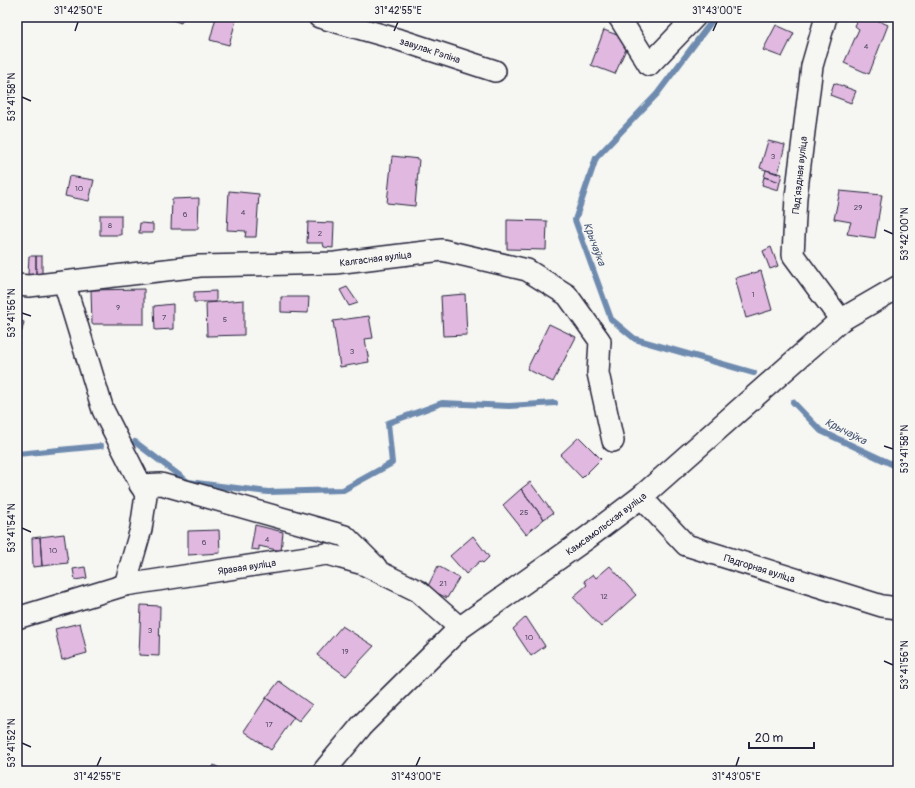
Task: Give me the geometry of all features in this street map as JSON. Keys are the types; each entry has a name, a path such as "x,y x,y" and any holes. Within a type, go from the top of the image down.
{"main road":[{"name":"Камсамольская вуліца","path":"324,771 363,724 460,628 587,538 641,497 841,320 898,287"}],"street":[{"name":"завулак Рэпіна","path":"319,17 400,40 496,71"},
{"path":"619,17 649,65 695,17"},
{"name":"Падʼяздная вуліца","path":"826,17 812,66 796,197 793,255 841,320"},
{"name":"Калгасная вуліца","path":"17,285 30,286 200,266 335,263 442,250 527,270 567,295 600,341 598,373 613,441"},
{"path":"64,282 103,410 146,495 142,529 125,585"},
{"path":"140,485 161,484 345,536 382,573"},
{"name":"Падгорная вуліца","path":"641,497 686,545 882,606 898,608"},
{"name":"Яравая вуліца","path":"17,618 125,585 327,554 364,564 418,592 460,628"}],"building":[{"path":"164,17 183,17 181,23"},
{"path":"216,17 237,17 229,45 210,40"},
{"path":"859,17 870,17 888,25 869,74 844,63 859,29 855,26"},
{"path":"776,25 794,33 782,57 763,50"},
{"path":"604,30 630,40 615,74 591,65"},
{"path":"834,83 856,91 851,103 830,95"},
{"path":"768,141 785,145 778,174 760,168"},
{"path":"392,156 419,159 415,206 387,203"},
{"path":"766,170 782,174 780,182 764,177"},
{"path":"69,176 94,180 89,201 65,196"},
{"path":"764,177 780,182 778,190 762,185"},
{"path":"229,191 259,194 256,237 245,237 246,231 227,230"},
{"path":"840,191 882,195 875,238 847,234 851,222 834,219"},
{"path":"199,198 198,229 171,229 172,199"},
{"path":"100,215 121,215 121,235 100,235"},
{"path":"507,220 547,221 546,250 507,249"},
{"path":"308,222 334,223 333,248 324,247 323,243 307,243"},
{"path":"140,223 153,224 153,233 139,233"},
{"path":"17,238 21,239 17,256"},
{"path":"771,247 778,266 770,269 763,251"},
{"path":"29,256 36,256 36,276 28,275"},
{"path":"36,256 42,256 42,275 36,276"},
{"path":"761,271 772,310 746,318 735,278"},
{"path":"347,287 358,303 349,306 340,290"},
{"path":"144,289 144,324 92,324 91,290"},
{"path":"216,291 216,302 194,302 194,292"},
{"path":"465,294 467,335 443,336 441,296"},
{"path":"281,297 309,297 308,313 281,312"},
{"path":"244,300 244,335 207,336 206,303"},
{"path":"173,304 173,329 155,330 154,306"},
{"path":"369,316 373,338 365,339 369,362 340,367 333,321"},
{"path":"17,320 24,322 18,347 17,346"},
{"path":"549,324 576,337 553,382 527,369"},
{"path":"579,437 601,459 582,478 560,455"},
{"path":"530,482 553,513 544,519 521,489"},
{"path":"521,489 544,519 526,534 503,505"},
{"path":"255,525 283,532 281,551 259,546 259,550 251,549"},
{"path":"219,530 220,553 188,555 188,531"},
{"path":"64,534 68,563 42,566 40,537"},
{"path":"473,536 489,557 483,563 480,561 466,574 450,556"},
{"path":"40,537 42,566 33,567 32,538"},
{"path":"438,566 459,578 447,598 427,588"},
{"path":"610,566 636,595 601,627 573,597 587,585 584,581 593,574 596,578"},
{"path":"85,567 87,578 75,580 73,569"},
{"path":"141,605 160,606 159,656 139,655"},
{"path":"526,617 545,646 531,656 513,629"},
{"path":"80,623 87,653 62,660 55,629"},
{"path":"342,626 374,646 346,676 317,655"},
{"path":"17,670 22,689 17,690"},
{"path":"279,681 312,705 299,721 266,698"},
{"path":"266,698 294,717 271,750 244,731"},
{"path":"214,765 224,771 211,771"}],"waterway":[{"name":"Крычаўка","path":"715,17 657,94 596,158 575,220 611,319 635,339 754,373"},
{"name":"Крычаўка","path":"793,402 821,431 898,467"},
{"path":"135,442 188,482 268,492 343,490 392,463 388,423 442,403 509,406 555,403"},
{"path":"17,454 101,446"}]}
